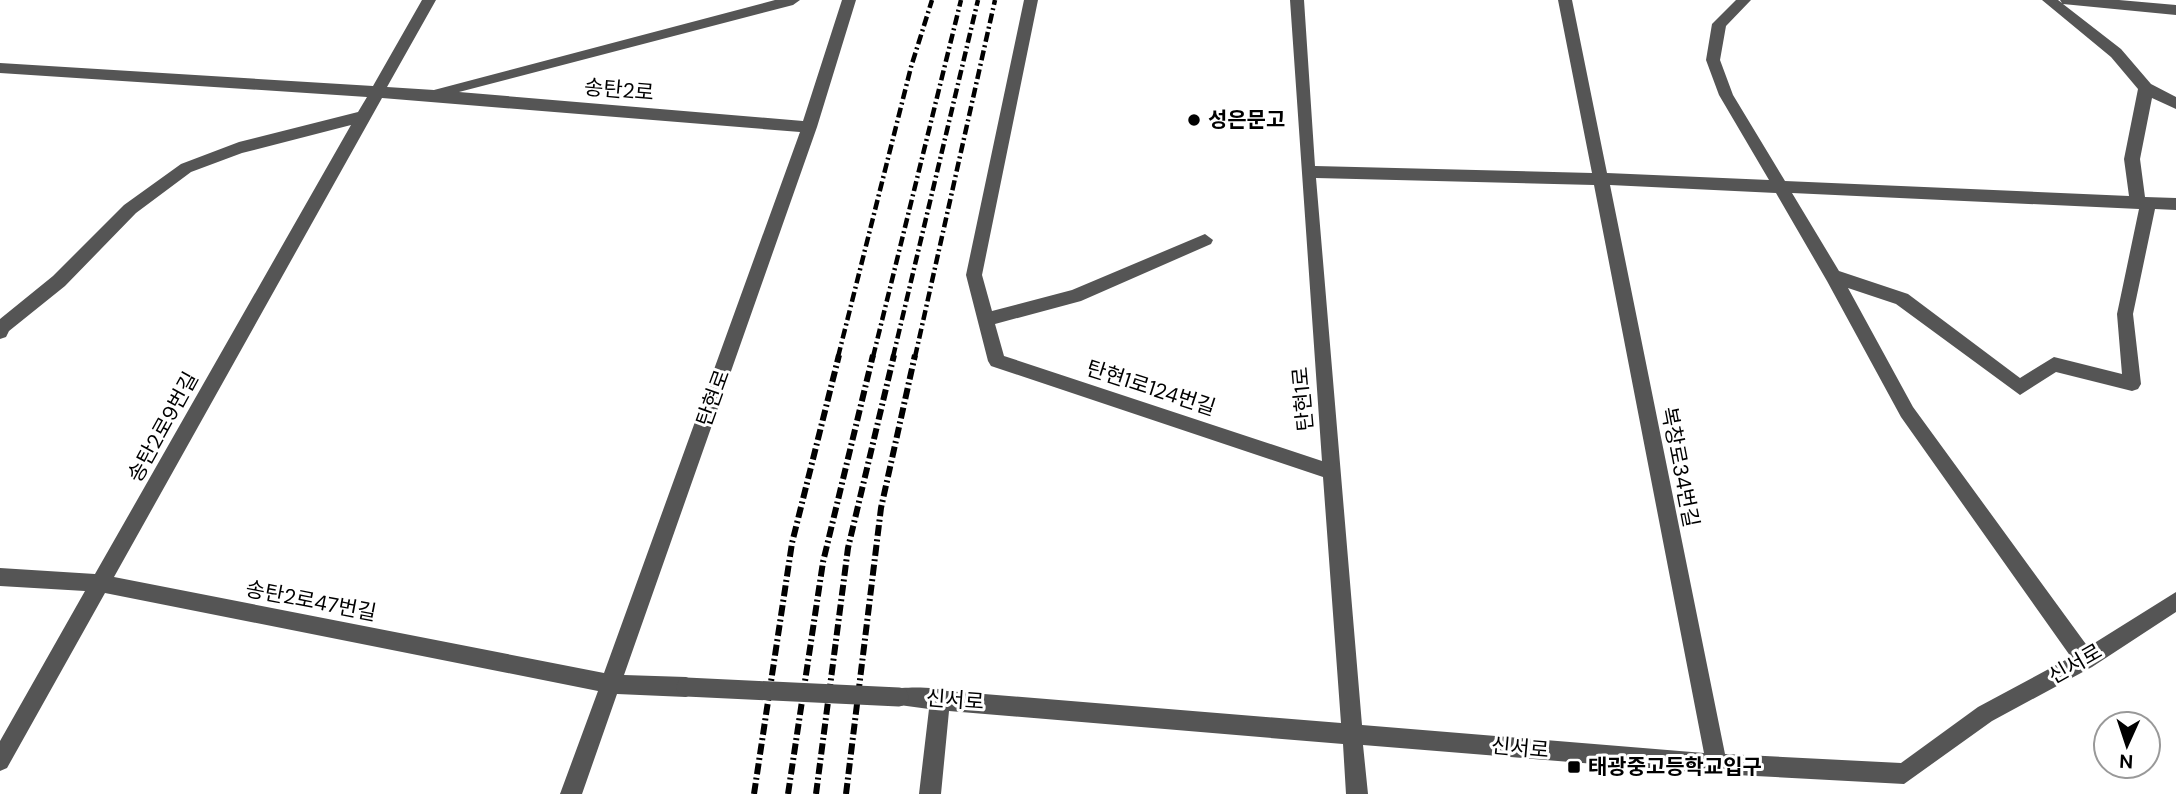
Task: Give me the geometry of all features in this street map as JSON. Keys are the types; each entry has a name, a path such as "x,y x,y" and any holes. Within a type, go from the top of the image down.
{"street":[{"path":"378,93 429,0"},
{"name":"송탄2로","path":"426,95 793,0"},
{"name":"탄현로","path":"571,794 809,127 849,0"},
{"name":"탄현1로124번길","path":"1031,0 974,275 997,361 1332,472"},
{"name":"탄현1로","path":"1297,0 1357,794"},
{"name":"복창로34번길","path":"1565,0 1717,764"},
{"path":"1744,0 1719,24 1713,60 1726,95 1833,276 1907,412 2085,660"},
{"path":"2049,0 2116,53 2146,88 2176,104"},
{"path":"2067,0 2176,10"},
{"name":"송탄2로","path":"0,68 426,95 809,127"},
{"path":"1833,276 1902,299 2020,388 2054,364 2132,384 2125,314 2143,203 2132,159 2146,88"},
{"name":"송탄2로9번길","path":"0,761 378,93"},
{"path":"0,332 3,326 59,281 130,209 186,168 239,148 365,116"},
{"path":"1308,172 1599,179 1781,189 2176,204"},
{"path":"984,320 1075,296 1205,240"},
{"name":"송탄2로47번길","path":"0,577 101,583 611,684"},
{"name":"신서로","path":"611,684 940,698 1717,764 1904,774 1985,714 2085,660 2176,601"},
{"path":"930,794 940,698"}],"railway":[{"path":"838,357 911,67 932,0"},
{"path":"873,357 961,0"},
{"path":"893,357 978,0"},
{"path":"915,357 995,0"},
{"path":"754,794 792,543 839,355"},
{"path":"788,794 823,562 873,355"},
{"path":"816,794 848,548 894,355"},
{"path":"846,794 881,508 915,355"}],"place":[{"name":"성은문고","path":"1194,120"},
{"name":"태광중고등학교입구","path":"1574,767"}]}
